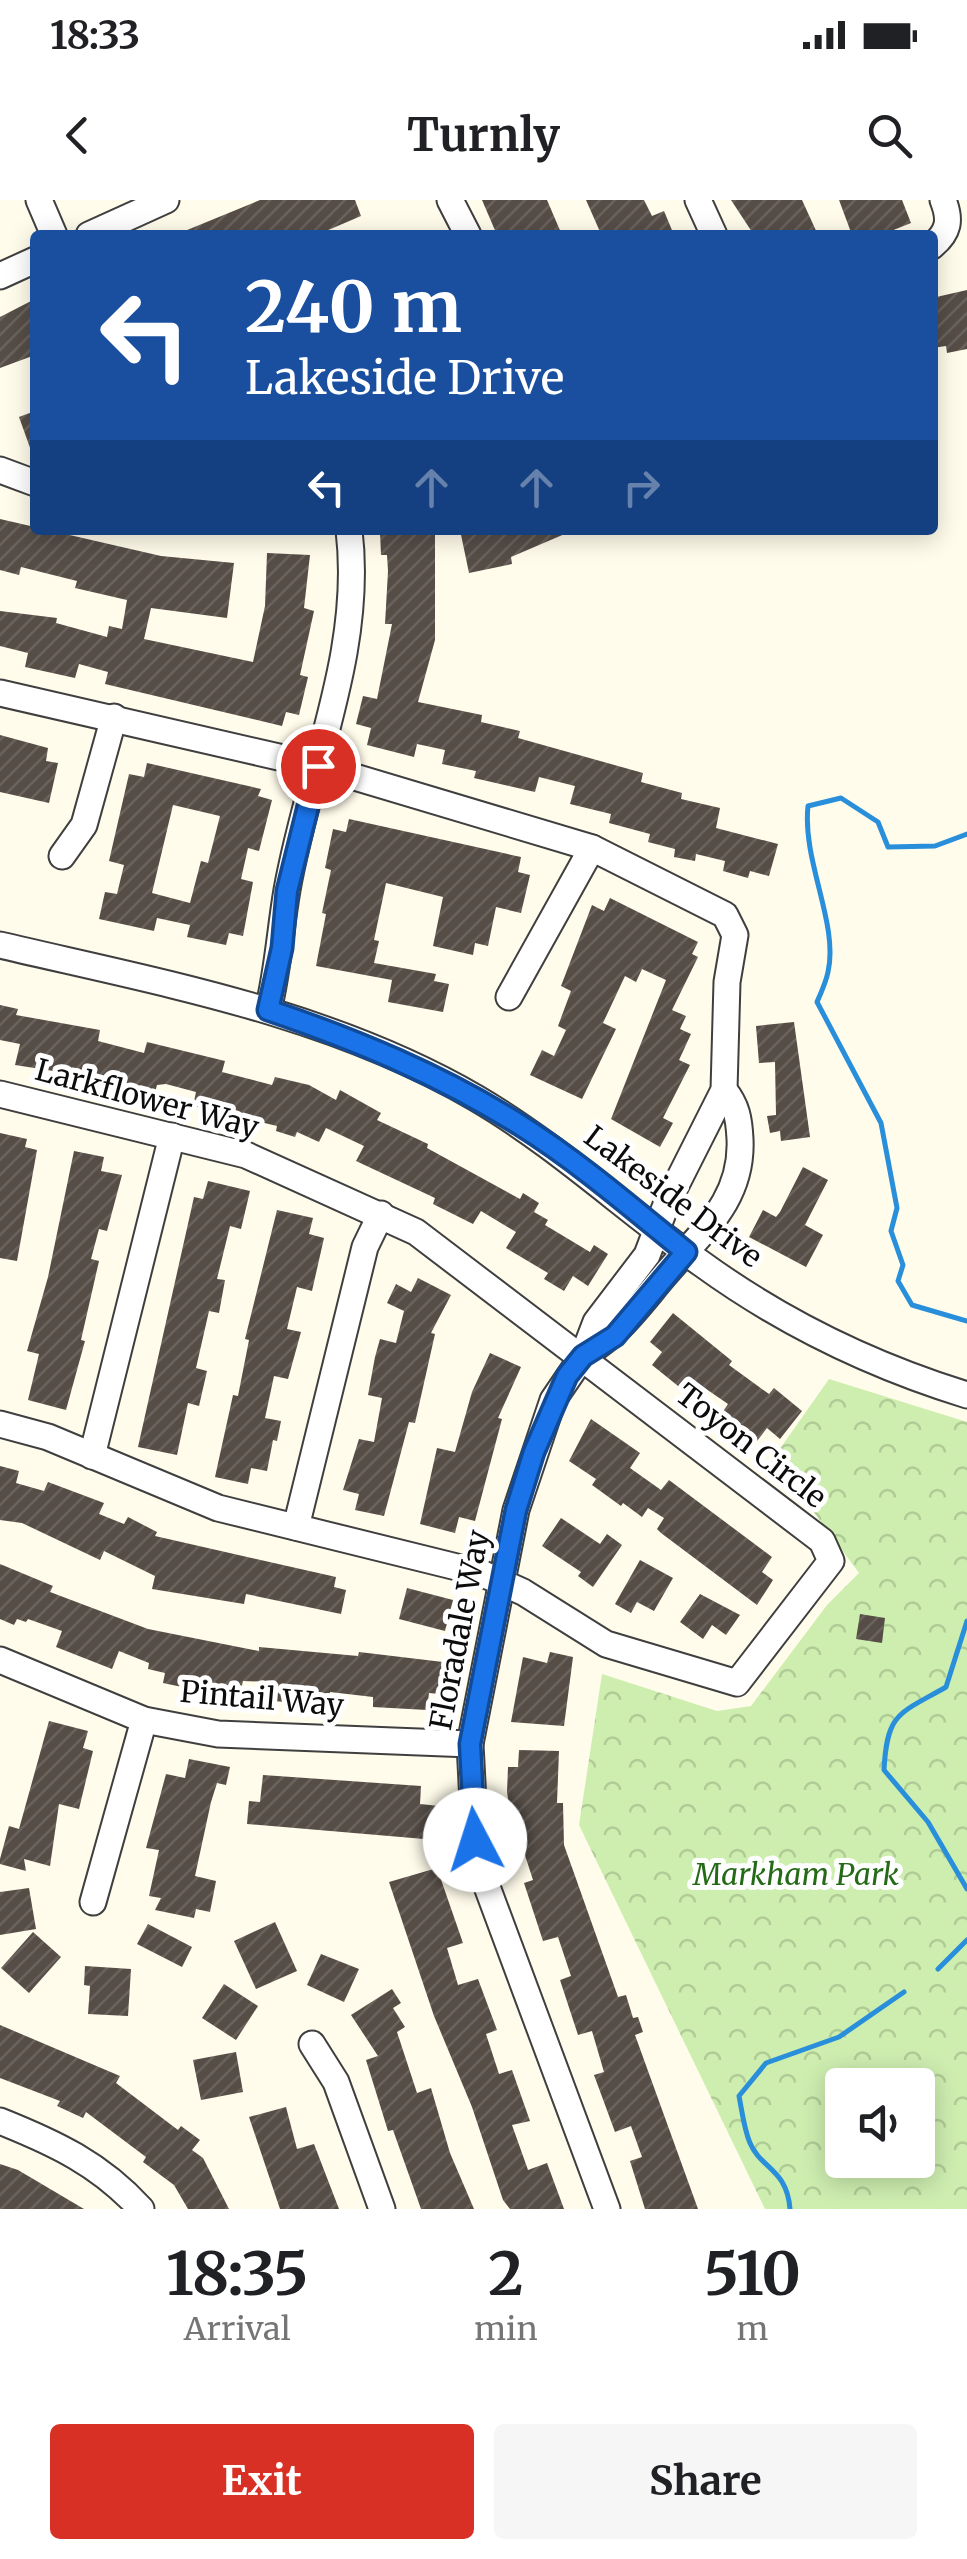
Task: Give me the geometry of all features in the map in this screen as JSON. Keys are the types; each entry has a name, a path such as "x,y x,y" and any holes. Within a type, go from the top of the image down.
{"street":[{"path":"39,200 52,230"},
{"path":"100,230 166,200"},
{"path":"450,200 465,230"},
{"path":"698,200 712,230"},
{"path":"938,238 949,222 943,200"},
{"path":"0,276 30,262"},
{"path":"0,470 30,480"},
{"path":"268,1010 282,948 287,891 352,602 349,535"},
{"path":"0,692 318,766 592,848 725,915 736,936 727,982 724,1090"},
{"path":"62,856 84,825 114,718"},
{"path":"510,998 592,848"},
{"name":"Lakeside Drive","path":"0,945 268,1010 360,1043 472,1096 555,1149 749,1296 817,1334 920,1380 967,1395"},
{"name":"Floradale Way","path":"607,2209 486,1884 475,1840 470,1744 516,1510 553,1400 583,1356 596,1322 647,1255 666,1205 724,1090"},
{"name":"Floradale Way","path":"583,1356 615,1336 703,1236 738,1180 739,1115 724,1090"},
{"name":"Larkflower Way","path":"0,1094 246,1155 381,1214 416,1232 583,1356"},
{"path":"92,1456 172,1136"},
{"path":"296,1526 365,1248 381,1214"},
{"name":"Toyon Circle","path":"503,1582 606,1644 737,1682 832,1561 822,1541 583,1356"},
{"path":"0,1424 92,1456 190,1499 503,1582"},
{"name":"Pintail Way","path":"0,1660 144,1720 218,1734 470,1744"},
{"path":"93,1902 144,1720"},
{"path":"312,2044 336,2082 382,2209"},
{"path":"0,2120 63,2146 95,2166 141,2209"}],"green space":[{"name":"Markham Park","path":"829,1379 967,1422 967,2209 765,2209 579,1825 602,1674 717,1711 751,1706 827,1605 859,1573 810,1507 765,1470"}],"building":[{"path":"260,200 355,200 361,216 328,230 187,230"},
{"path":"482,200 547,200 560,230 495,230"},
{"path":"586,200 644,200 652,216 664,211 672,230 610,230 599,230"},
{"path":"731,200 802,200 816,230 751,230"},
{"path":"839,200 902,200 911,223 894,230 850,230"},
{"path":"967,290 967,349 947,353 946,346 938,347 938,297"},
{"path":"30,302 30,357 0,368 0,317"},
{"path":"30,413 30,448 19,417"},
{"path":"0,519 30,526 30,535 70,535 161,556 234,563 227,618 151,608 144,639 253,662 265,606 267,553 310,555 304,608 314,611 300,675 308,677 299,715 286,712 282,726 105,684 108,672 79,664 75,678 25,667 28,653 0,646 0,611 57,618 56,623 107,637 109,626 122,629 127,600 75,588 77,581 21,567 19,575 0,570"},
{"path":"380,535 435,535 435,640 418,702 482,715 481,722 520,731 518,738 643,773 641,782 682,793 681,799 720,808 716,828 778,844 769,876 750,871 748,878 723,871 725,861 696,854 695,861 674,857 675,849 648,842 650,834 609,823 611,814 570,804 575,786 539,777 535,792 474,778 476,771 442,764 445,750 417,744 414,757 367,745 371,728 356,724 363,696 377,699 392,624 385,624 388,571 387,555 381,555"},
{"path":"461,535 562,535 511,557 512,564 469,573"},
{"path":"0,735 48,748 46,761 58,763 49,803 0,792"},
{"path":"147,763 261,789 258,796 272,800 259,851 248,848 241,879 253,882 243,936 229,933 226,945 187,937 190,925 157,918 154,931 99,919 105,892 117,894 124,865 109,861 129,774 144,777","holes":["173,805 220,816 208,863 201,861 190,903 152,893"]},
{"path":"349,819 521,857 518,872 530,875 521,913 496,907 488,946 475,943 473,955 433,946 443,897 386,883 374,940 379,941 374,963 436,974 434,981 449,984 443,1012 388,1002 392,980 316,966 326,914 322,913 331,870 325,868 333,829 346,832"},
{"path":"610,898 698,942 692,954 698,957 672,1010 686,1016 680,1029 691,1034 679,1060 690,1065 663,1118 673,1123 660,1147 611,1119 666,980 642,969 636,982 625,976 603,1023 616,1029 582,1099 530,1075 542,1050 554,1056 566,1030 558,1026 571,991 561,986 592,905 604,911"},
{"path":"0,1005 18,1009 16,1015 100,1030 98,1041 144,1053 147,1042 225,1061 222,1072 272,1085 275,1077 309,1085 336,1100 340,1090 381,1113 377,1120 428,1144 427,1148 520,1199 523,1193 539,1203 534,1212 548,1220 545,1225 590,1252 594,1245 608,1254 588,1286 573,1276 564,1291 544,1279 548,1273 506,1248 516,1232 481,1211 473,1224 433,1204 435,1198 356,1161 364,1146 326,1128 319,1142 297,1132 295,1137 276,1131 277,1126 193,1106 196,1092 166,1084 157,1085 154,1096 73,1074 15,1065 20,1044 0,1040"},
{"path":"794,1022 810,1137 781,1141 780,1131 770,1133 767,1116 776,1115 775,1062 759,1063 756,1026"},
{"path":"0,1133 27,1139 25,1147 37,1150 17,1261 0,1258"},
{"path":"74,1151 104,1157 101,1171 122,1175 107,1231 99,1229 91,1259 99,1261 81,1340 85,1341 66,1410 28,1400 39,1354 27,1351 48,1277"},
{"path":"803,1167 828,1180 805,1225 823,1235 806,1267 749,1237 763,1210 776,1217 780,1212"},
{"path":"208,1181 250,1191 241,1229 230,1226 217,1279 225,1280 219,1313 209,1311 196,1368 207,1371 199,1406 188,1403 177,1455 138,1447 194,1197 203,1199"},
{"path":"277,1210 313,1218 309,1234 324,1238 312,1291 297,1287 287,1329 301,1332 288,1379 274,1376 265,1418 281,1421 277,1441 273,1440 267,1471 251,1468 248,1484 215,1477 233,1395 238,1396 249,1340 245,1339"},
{"path":"418,1278 451,1295 431,1333 435,1334 415,1423 409,1422 384,1516 355,1510 359,1494 343,1490 359,1439 374,1442 382,1398 368,1395 375,1357 380,1339 396,1343 404,1311 387,1303 396,1284 411,1292"},
{"path":"673,1313 732,1361 729,1365 769,1394 774,1388 802,1411 780,1439 767,1428 757,1441 720,1416 728,1404 696,1382 688,1394 652,1365 662,1352 650,1342"},
{"path":"490,1353 521,1367 498,1418 502,1419 475,1521 459,1517 455,1533 420,1524 437,1448 455,1452 472,1392"},
{"path":"591,1419 640,1453 630,1468 661,1490 669,1480 772,1557 762,1572 773,1580 757,1605 661,1533 657,1529 664,1518 648,1508 642,1517 623,1503 621,1506 592,1485 596,1479 569,1461"},
{"path":"0,1466 19,1471 16,1483 44,1491 48,1482 104,1503 99,1514 124,1524 128,1517 157,1532 155,1536 336,1577 334,1587 346,1590 341,1614 246,1594 244,1604 152,1589 155,1576 104,1551 100,1560 22,1523 0,1520"},
{"path":"561,1518 600,1544 607,1534 622,1545 593,1587 578,1576 581,1572 542,1546"},
{"path":"640,1560 673,1578 654,1611 637,1602 631,1613 615,1604"},
{"path":"0,1564 53,1586 50,1592 148,1629 259,1651 259,1647 358,1656 359,1652 443,1662 440,1694 429,1693 427,1710 373,1707 373,1697 330,1692 329,1706 274,1701 275,1682 243,1681 239,1699 163,1683 165,1673 148,1669 149,1663 119,1651 112,1669 56,1647 62,1631 28,1619 17,1619 14,1625 0,1619"},
{"path":"407,1588 453,1600 445,1631 399,1619"},
{"path":"700,1594 740,1615 726,1635 712,1625 703,1639 680,1622"},
{"path":"860,1614 885,1618 882,1643 856,1639"},
{"path":"550,1652 573,1657 564,1726 511,1722 523,1657 547,1663"},
{"path":"49,1721 88,1731 83,1748 93,1751 79,1809 59,1804 50,1866 24,1859 26,1871 0,1864 0,1859 9,1826 19,1829"},
{"path":"519,1750 559,1751 557,1803 563,1803 564,1845 618,1997 626,1995 633,2018 638,2017 643,2032 635,2035 698,2209 645,2209 630,2161 642,2157 631,2126 615,2132 594,2075 604,2072 592,2031 578,2035 560,1980 571,1976 558,1937 543,1941 524,1883 533,1880 522,1846 515,1846 507,1792 508,1767 518,1767"},
{"path":"189,1759 230,1767 226,1785 217,1783 195,1876 216,1881 210,1912 196,1909 194,1918 155,1910 161,1898 149,1896 159,1850 146,1848 166,1774 185,1778"},
{"path":"263,1775 421,1786 420,1804 439,1806 436,1840 247,1824 249,1801 260,1802"},
{"path":"437,1868 463,1943 447,1948 458,1985 478,1979 497,2030 486,2034 499,2074 512,2070 530,2121 512,2125 528,2170 547,2163 564,2209 510,2209 503,2200 472,2107 434,2016 389,1882"},
{"path":"29,1888 36,1929 0,1935 0,1892"},
{"path":"275,1922 297,1971 256,1989 234,1941"},
{"path":"148,1924 192,1947 182,1967 137,1944"},
{"path":"33,1932 61,1957 29,1993 1,1968"},
{"path":"321,1954 359,1969 344,2002 307,1985"},
{"path":"85,1966 131,1969 128,2016 88,2014 90,1986 84,1985"},
{"path":"224,1984 258,2006 236,2040 202,2018"},
{"path":"392,1989 401,2003 393,2008 405,2027 397,2032 417,2093 431,2088 450,2153 474,2209 421,2209 393,2130 388,2131 366,2060 378,2056 351,2015"},
{"path":"0,2025 120,2076 116,2083 178,2130 181,2126 200,2140 192,2150 203,2158 229,2209 188,2209 174,2185 143,2162 146,2157 86,2112 83,2118 57,2106 60,2101 0,2078"},
{"path":"236,2052 243,2092 201,2100 193,2060"},
{"path":"286,2107 297,2149 314,2144 339,2209 280,2209 249,2117"},
{"path":"0,2164 18,2170 84,2209 0,2209"}],"waterway":[{"path":"967,834 935,846 888,847 878,822 841,798 808,806 810,848 830,953 817,1002 881,1123 897,1208 891,1231 903,1265 898,1281 912,1305 967,1321"},
{"path":"967,1621 946,1687 907,1710 893,1725 884,1770 928,1822 967,1889"},
{"path":"938,1969 967,1940"},
{"path":"790,2209 784,2185 750,2143 739,2096 766,2063 839,2037 904,1992"}],"route":[{"path":"318,766 287,891 282,948 268,1010 360,1043 472,1096 555,1149 686,1252 615,1336 583,1356 567,1376 553,1400 534,1452 516,1510 470,1744 475,1840"}]}
